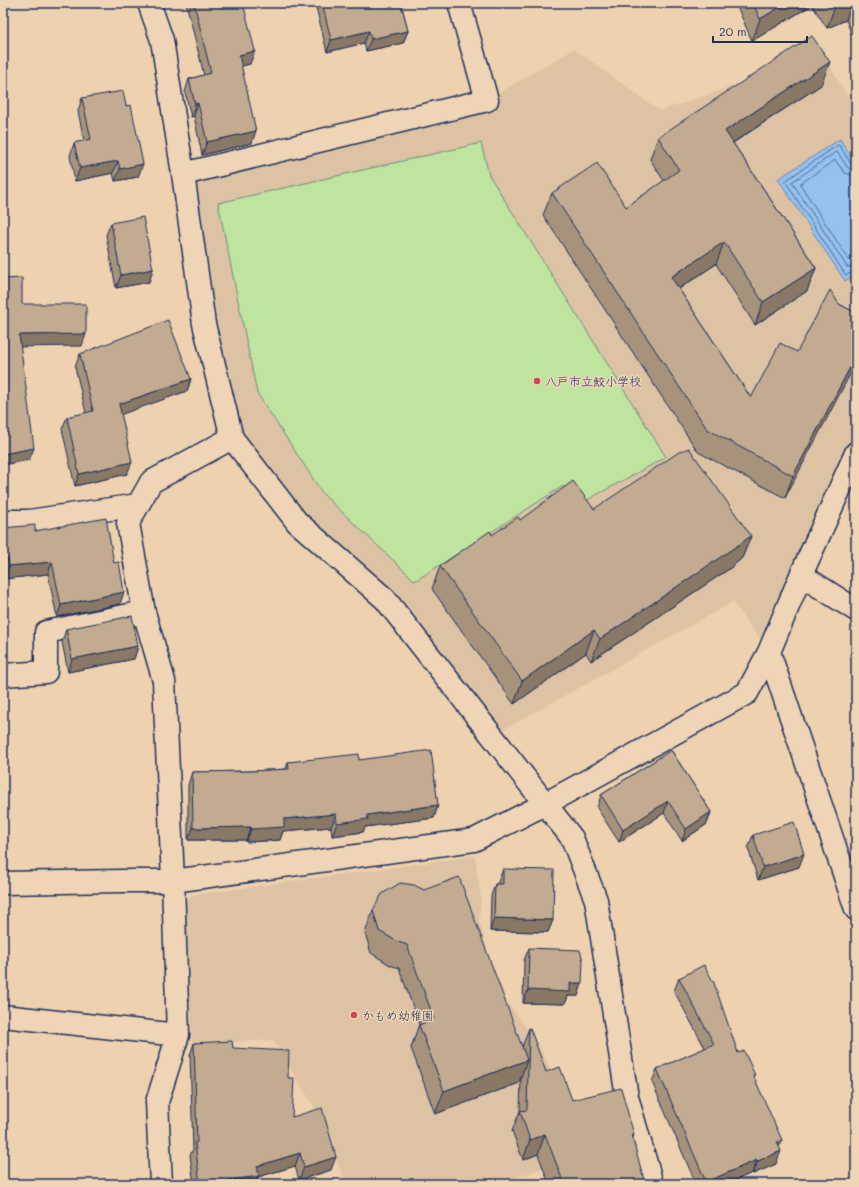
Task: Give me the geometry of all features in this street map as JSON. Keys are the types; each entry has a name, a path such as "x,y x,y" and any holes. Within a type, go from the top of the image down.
{"street":[{"path":"149,3 162,40 204,324 232,438 297,522 385,599 572,838 596,900 627,1097 652,1184"},
{"path":"183,174 487,100 459,3"},
{"path":"162,1184 157,1102 178,1035 164,681 144,612 128,523 151,482 232,438"},
{"path":"3,883 121,880 173,881 474,840 545,804 747,693 769,652 801,575 856,453"},
{"path":"3,521 29,521 138,505"},
{"path":"801,575 856,610"},
{"path":"3,675 46,672 46,632 144,612"},
{"path":"769,652 856,909"},
{"path":"3,1016 178,1035"}],"shaded area":[{"name":"八戸市立鮫小学校","path":"574,49 660,111 824,55 856,112 856,453 769,652 733,602 492,736 232,438 183,174 487,100"},
{"name":"かもめ幼稚園","path":"475,856 481,898 479,920 498,989 538,1044 568,1104 580,1154 499,1184 346,1184 319,1115 273,1040 192,1044 185,903 192,895"}],"green space":[{"path":"481,143 489,175 666,457 578,505 563,486 415,581 323,494 257,393 218,203"}],"water":[{"path":"840,139 856,164 856,274 845,281 778,179"}],"building":[{"path":"194,3 243,3 255,51 239,55 256,131 207,142 198,103 195,104 189,79 211,73"},
{"path":"322,3 401,3 408,31 371,39 369,31 331,40"},
{"path":"753,3 787,3 760,19"},
{"path":"833,3 842,3 835,6"},
{"path":"812,36 830,62 725,131 816,268 763,302 724,242 671,277 751,398 780,343 797,352 830,290 839,304 856,313 856,356 793,476 707,429 552,193 597,163 626,207 679,170 658,137"},
{"path":"123,91 126,106 131,105 143,164 120,169 118,161 80,168 74,143 91,139 82,98"},
{"path":"143,217 153,269 121,275 111,223"},
{"path":"22,278 22,304 86,304 86,334 19,335 34,448 3,454 3,279"},
{"path":"168,320 191,379 119,404 132,462 79,474 67,417 93,411 80,354"},
{"path":"689,448 751,536 600,639 594,630 522,681 440,566 490,531 492,535 518,517 520,520 573,481 594,509 679,452"},
{"path":"3,468 5,485 3,485"},
{"path":"106,518 114,563 119,562 124,592 61,605 52,562 9,566 8,558 3,559 3,528 35,525 35,531"},
{"path":"132,616 138,646 72,659 66,629"},
{"path":"431,750 438,805 367,815 368,819 337,823 336,814 284,819 284,827 251,829 251,827 193,828 192,772 289,769 288,762 359,754 359,760"},
{"path":"671,750 711,812 686,829 668,801 623,830 601,795"},
{"path":"794,822 804,854 763,867 753,835"},
{"path":"503,869 554,870 553,920 494,918 495,884 503,884"},
{"path":"459,877 527,1060 444,1091 419,1025 434,1019 407,945 398,942 379,931 373,910 382,894 400,883 414,885 424,890"},
{"path":"529,948 580,950 583,961 582,983 570,983 570,992 528,990"},
{"path":"704,965 714,983 738,1053 744,1051 782,1140 777,1142 781,1151 706,1182 657,1069 714,1044 679,978"},
{"path":"529,1028 546,1072 560,1067 572,1100 621,1088 634,1135 632,1136 644,1180 629,1184 564,1184 545,1134 530,1140 520,1111 527,1110"},
{"path":"232,1041 233,1048 289,1051 288,1078 294,1078 292,1117 322,1108 336,1157 304,1167 300,1153 257,1166 259,1176 230,1180 231,1184 200,1184 195,1143 197,1142 194,1043"}],"place":[{"name":"八戸市立鮫小学校","path":"537,381"},
{"name":"かもめ幼稚園","path":"354,1015"}]}
